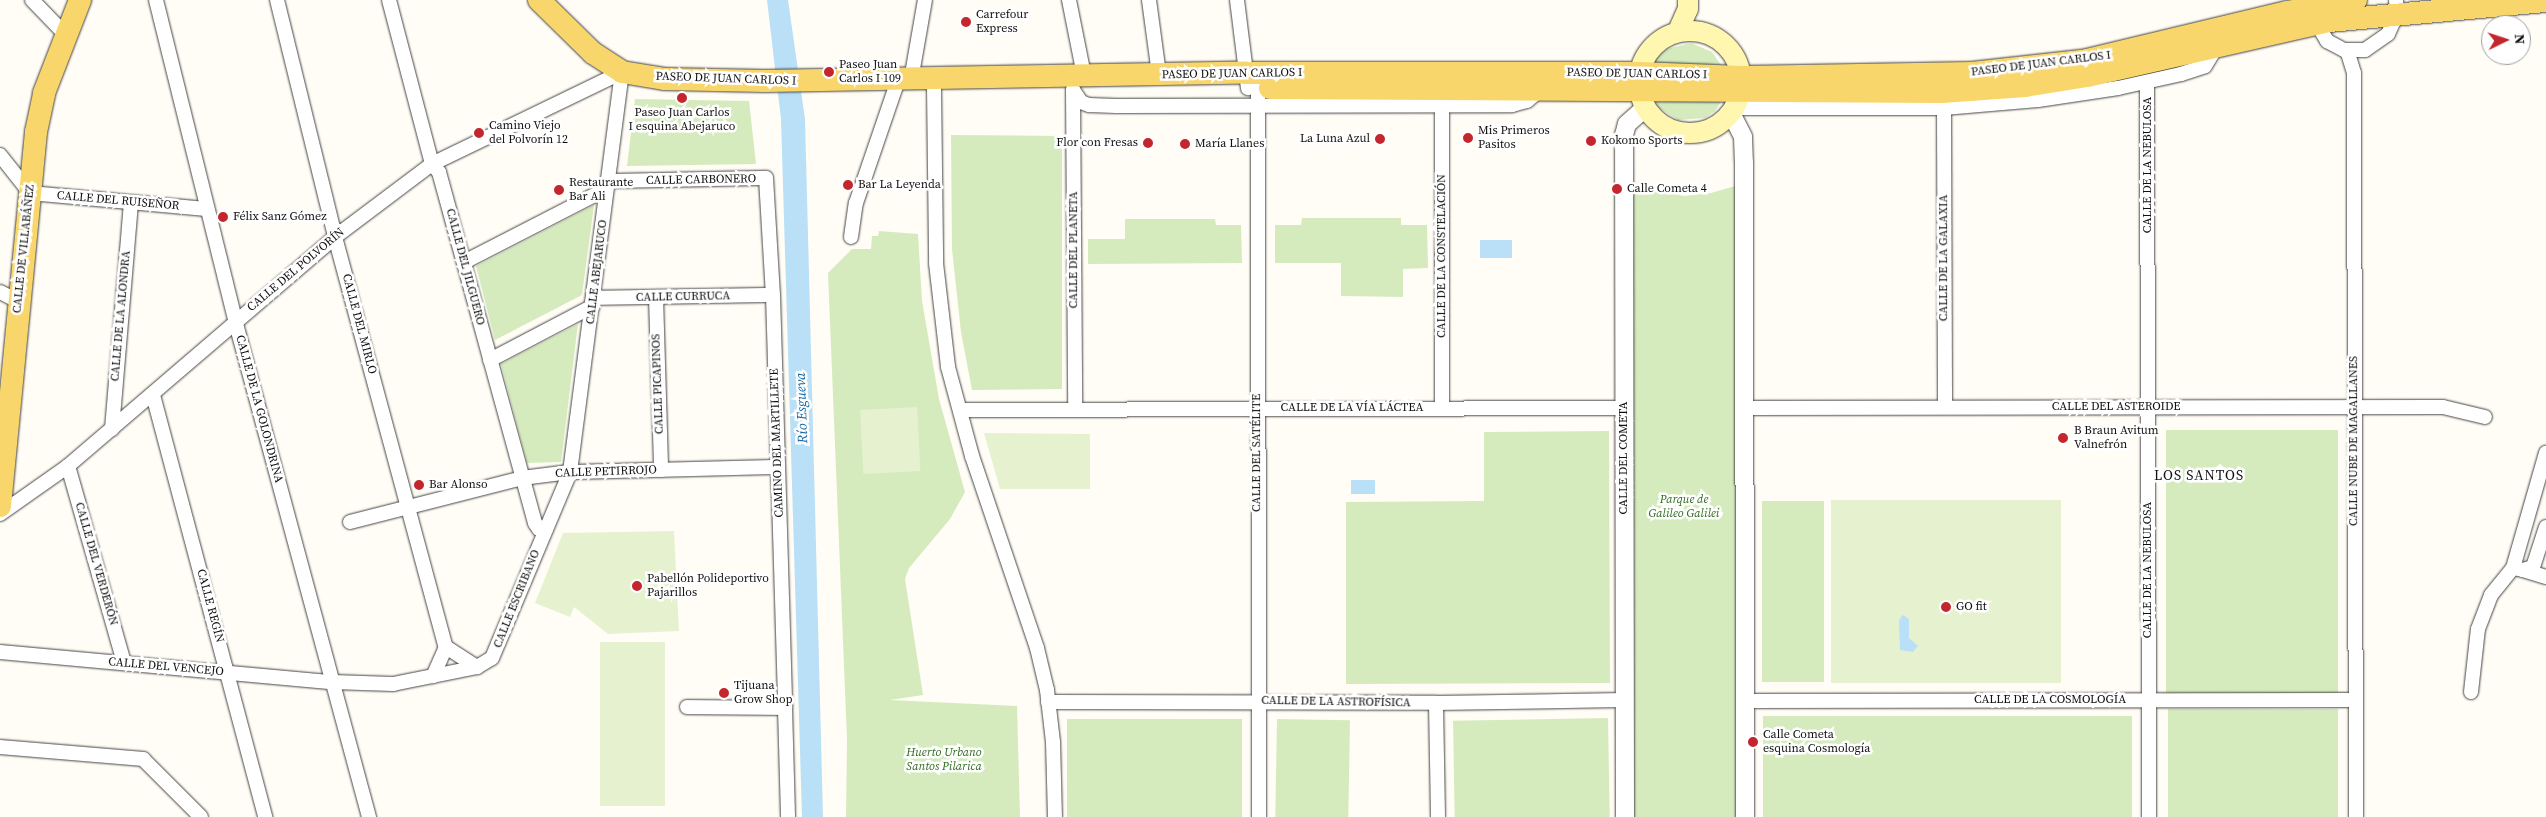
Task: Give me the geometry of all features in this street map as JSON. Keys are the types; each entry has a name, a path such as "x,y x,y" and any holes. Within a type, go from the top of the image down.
{"main road":[{"name":"CALLE DE VILLABÁÑEZ","path":"0,506 9,297 30,193 42,103 65,34 80,0"},
{"name":"PASEO DE JUAN CARLOS I","path":"539,0 593,53 622,72 665,80 1078,82 1252,89 1641,90"},
{"name":"PASEO DE JUAN CARLOS I","path":"1736,98 1925,75 2021,68 2125,52 2356,0"},
{"name":"PASEO DE JUAN CARLOS I","path":"904,80 962,92 1159,74 1252,89 1641,90 1736,98 1942,92 2025,86 2126,68 2217,46 2313,10 2546,1"},
{"path":"1688,4 1699,31"},
{"path":"1678,31 1688,4"},
{"path":"1678,31 1699,31 1713,36 1732,52 1736,98 1721,123 1701,132 1682,133 1660,124 1641,90 1652,48 1678,31"}],"street":[{"path":"32,0 65,34"},
{"name":"CALLE DE LA GOLONDRINA","path":"156,0 206,209 235,320 370,817"},
{"name":"CALLE DEL MIRLO","path":"277,0 334,237 446,647"},
{"name":"CALLE DEL JILGUERO","path":"389,0 432,164 439,172 535,523 539,529 546,529"},
{"path":"851,237 856,202 904,80 925,0"},
{"name":"CALLE DEL PLANETA","path":"1069,0 1078,82 1075,409"},
{"path":"1149,0 1159,74"},
{"name":"CALLE DEL SATÉLITE","path":"1237,0 1252,89 1257,408 1259,817"},
{"path":"2354,65 2365,50 2388,34 2396,7"},
{"path":"2313,10 2327,41 2347,50 2365,50"},
{"name":"PASEO DE JUAN CARLOS I","path":"1736,98 1944,108 2038,100 2147,82 2205,66 2217,46"},
{"name":"CALLE NUBE DE MAGALLANES","path":"2347,50 2354,65 2356,817"},
{"name":"CALLE DEL POLVORÍN","path":"0,514 68,466 153,395 235,320 334,237 432,164 622,72"},
{"name":"CALLE ABEJARUCO","path":"570,472 622,72"},
{"name":"CALLE DE LA NEBULOSA","path":"2147,82 2149,817"},
{"path":"934,87 939,309 960,410 991,515 1028,612 1048,702 1056,817"},
{"path":"1252,89 1442,104 1512,105 1527,101 1540,90"},
{"name":"CALLE DEL COMETA","path":"1625,817 1624,135 1641,90"},
{"path":"1736,98 1743,138 1745,817"},
{"name":"CALLE DE LA CONSTELACIÓN","path":"1442,104 1442,408"},
{"name":"CALLE DE LA GALAXIA","path":"1944,108 1945,407"},
{"path":"0,155 30,193"},
{"name":"CALLE CARBONERO","path":"464,262 607,185 766,178"},
{"name":"CAMINO DEL MARTILLETE","path":"766,178 773,295 788,817"},
{"name":"CALLE DEL RUISEÑOR","path":"30,193 206,209"},
{"name":"CALLE DE LA ALONDRA","path":"112,429 131,203"},
{"name":"CALLE CURRUCA","path":"490,360 593,302 656,297 773,295"},
{"name":"CALLE PICAPINOS","path":"656,297 661,470"},
{"name":"CALLE REGÍN","path":"153,395 265,817"},
{"name":"CALLE DEL ASTEROIDE","path":"1745,408 2443,407 2485,417"},
{"name":"CALLE DE LA VÍA LÁCTEA","path":"960,410 1623,408"},
{"path":"2471,692 2478,629 2491,594 2518,569 2546,453"},
{"name":"CALLE DEL VERDERÓN","path":"68,466 124,663"},
{"name":"CALLE PETIRROJO","path":"350,522 522,478 570,472 778,467"},
{"name":"CALLE ESCRIBANO","path":"477,667 492,658 570,472"},
{"path":"2518,569 2532,567 2546,527"},
{"path":"2518,569 2546,577"},
{"path":"433,676 446,647 477,667"},
{"name":"CALLE DEL VENCEJO","path":"0,652 332,682"},
{"path":"332,682 393,684 477,667"},
{"name":"CALLE DE LA ASTROFÍSICA","path":"1048,702 1258,701 1436,703 1624,700"},
{"name":"CALLE DE LA COSMOLOGÍA","path":"1745,701 2356,700"},
{"path":"1436,703 1438,817"},
{"path":"687,707 785,708"},
{"path":"0,747 143,759 201,817"}],"green space":[{"path":"1691,43 1712,52 1723,68 1653,65 1658,55 1667,49"},
{"path":"1654,98 1722,100 1715,111 1705,118 1678,120 1658,107"},
{"path":"635,99 749,101 756,164 627,166"},
{"path":"951,135 1062,136 1062,389 972,390 961,332 952,249"},
{"name":"Parque de Galileo Galilei","path":"1631,180 1648,188 1684,196 1711,193 1735,186 1737,817 1632,817"},
{"path":"594,205 582,295 495,340 476,266"},
{"path":"1302,218 1401,218 1401,225 1427,225 1428,268 1403,269 1403,297 1341,296 1341,263 1275,263 1275,225 1301,225"},
{"path":"1125,219 1215,219 1216,225 1241,225 1242,263 1088,264 1088,239 1125,239"},
{"name":"Huerto Urbano Santos Pilarica","path":"879,231 918,234 922,301 939,399 965,492 950,519 909,568 905,579 923,695 890,700 1017,706 1020,817 846,817 847,739 828,273 852,249 871,249 872,236 878,236"},
{"path":"578,324 561,462 527,463 501,364"},
{"path":"917,407 920,471 863,474 860,410"},
{"path":"2166,430 2338,430 2338,693 2166,693"},
{"path":"1609,431 1610,683 1346,684 1346,502 1484,501 1484,432"},
{"path":"984,433 1090,434 1090,489 1000,489"},
{"name":"GO fit","path":"1831,500 2061,500 2061,683 1831,683"},
{"path":"1762,501 1824,501 1824,682 1762,682"},
{"path":"674,531 679,631 608,634 574,607 570,617 535,603 563,533"},
{"path":"600,642 665,642 665,806 600,806"},
{"path":"2168,709 2338,709 2338,817 2168,817"},
{"path":"1763,716 2132,716 2132,817 1763,817"},
{"path":"1608,718 1610,817 1455,817 1453,721"},
{"path":"1067,719 1242,719 1242,817 1067,817"},
{"path":"1277,719 1350,720 1348,817 1275,817"}],"water":[{"name":"Río Esgueva","path":"767,0 788,0 805,119 823,817 802,817 781,119"},
{"path":"1480,240 1512,240 1512,258 1480,258"},
{"path":"1351,480 1375,480 1375,494 1351,494"},
{"path":"1903,615 1909,619 1909,638 1918,646 1913,652 1900,650 1899,620"}],"place":[{"name":"Carrefour Express","path":"966,22"},
{"name":"Paseo Juan Carlos I 109","path":"829,72"},
{"name":"Paseo Juan Carlos I esquina Abejaruco","path":"682,98"},
{"name":"Camino Viejo del Polvorín 12","path":"479,133"},
{"name":"Mis Primeros Pasitos","path":"1468,138"},
{"name":"La Luna Azul","path":"1380,139"},
{"name":"Kokomo Sports","path":"1591,141"},
{"name":"Flor con Fresas","path":"1148,143"},
{"name":"María Llanes","path":"1185,144"},
{"name":"Bar La Leyenda","path":"848,185"},
{"name":"Calle Cometa 4","path":"1617,189"},
{"name":"Restaurante Bar Ali","path":"559,190"},
{"name":"Félix Sanz Gómez","path":"223,217"},
{"name":"B Braun Avitum Valnefrón","path":"2063,438"},
{"name":"Bar Alonso","path":"419,485"},
{"name":"Pabellón Polideportivo Pajarillos","path":"637,586"},
{"name":"GO fit","path":"1946,607"},
{"name":"Tijuana Grow Shop","path":"724,693"},
{"name":"Calle Cometa esquina Cosmología","path":"1753,742"}],"district":[{"name":"LOS SANTOS","path":"2199,475"}]}
